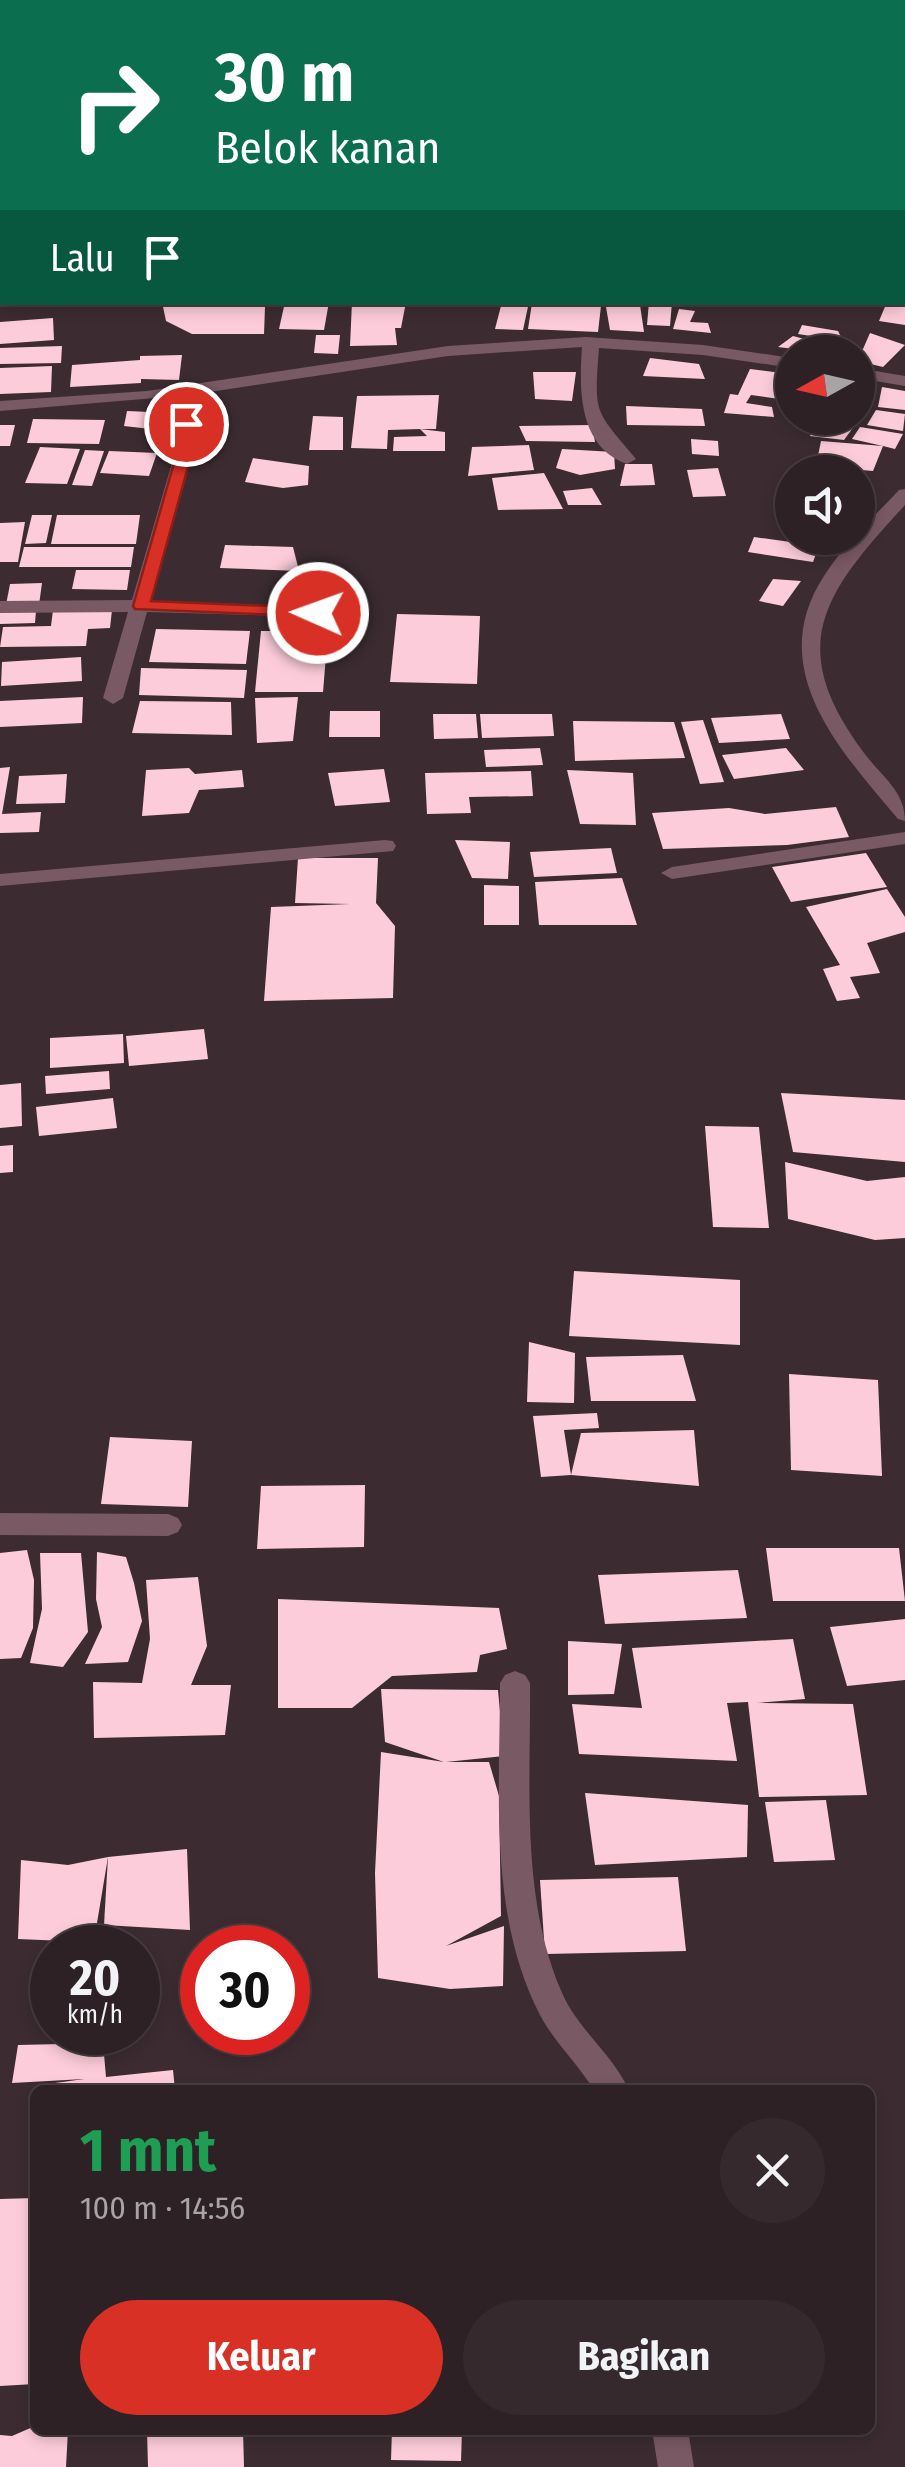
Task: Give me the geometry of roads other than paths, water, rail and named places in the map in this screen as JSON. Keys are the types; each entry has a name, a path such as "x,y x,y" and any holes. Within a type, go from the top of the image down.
{"street":[{"path":"592,342 586,408 608,442 627,460"},
{"path":"0,406 188,390 448,351 592,342 704,350 775,361"},
{"path":"875,376 905,382"},
{"path":"114,698 184,456 188,390"},
{"path":"905,494 828,585 808,642 818,696 845,742 905,816"},
{"path":"0,607 142,606 318,613"},
{"path":"672,873 905,838"},
{"path":"0,880 386,846"},
{"path":"0,1524 168,1525"},
{"path":"515,1683 520,1906 551,2004 600,2066 610,2085"},
{"path":"671,2435 676,2467"}]}
